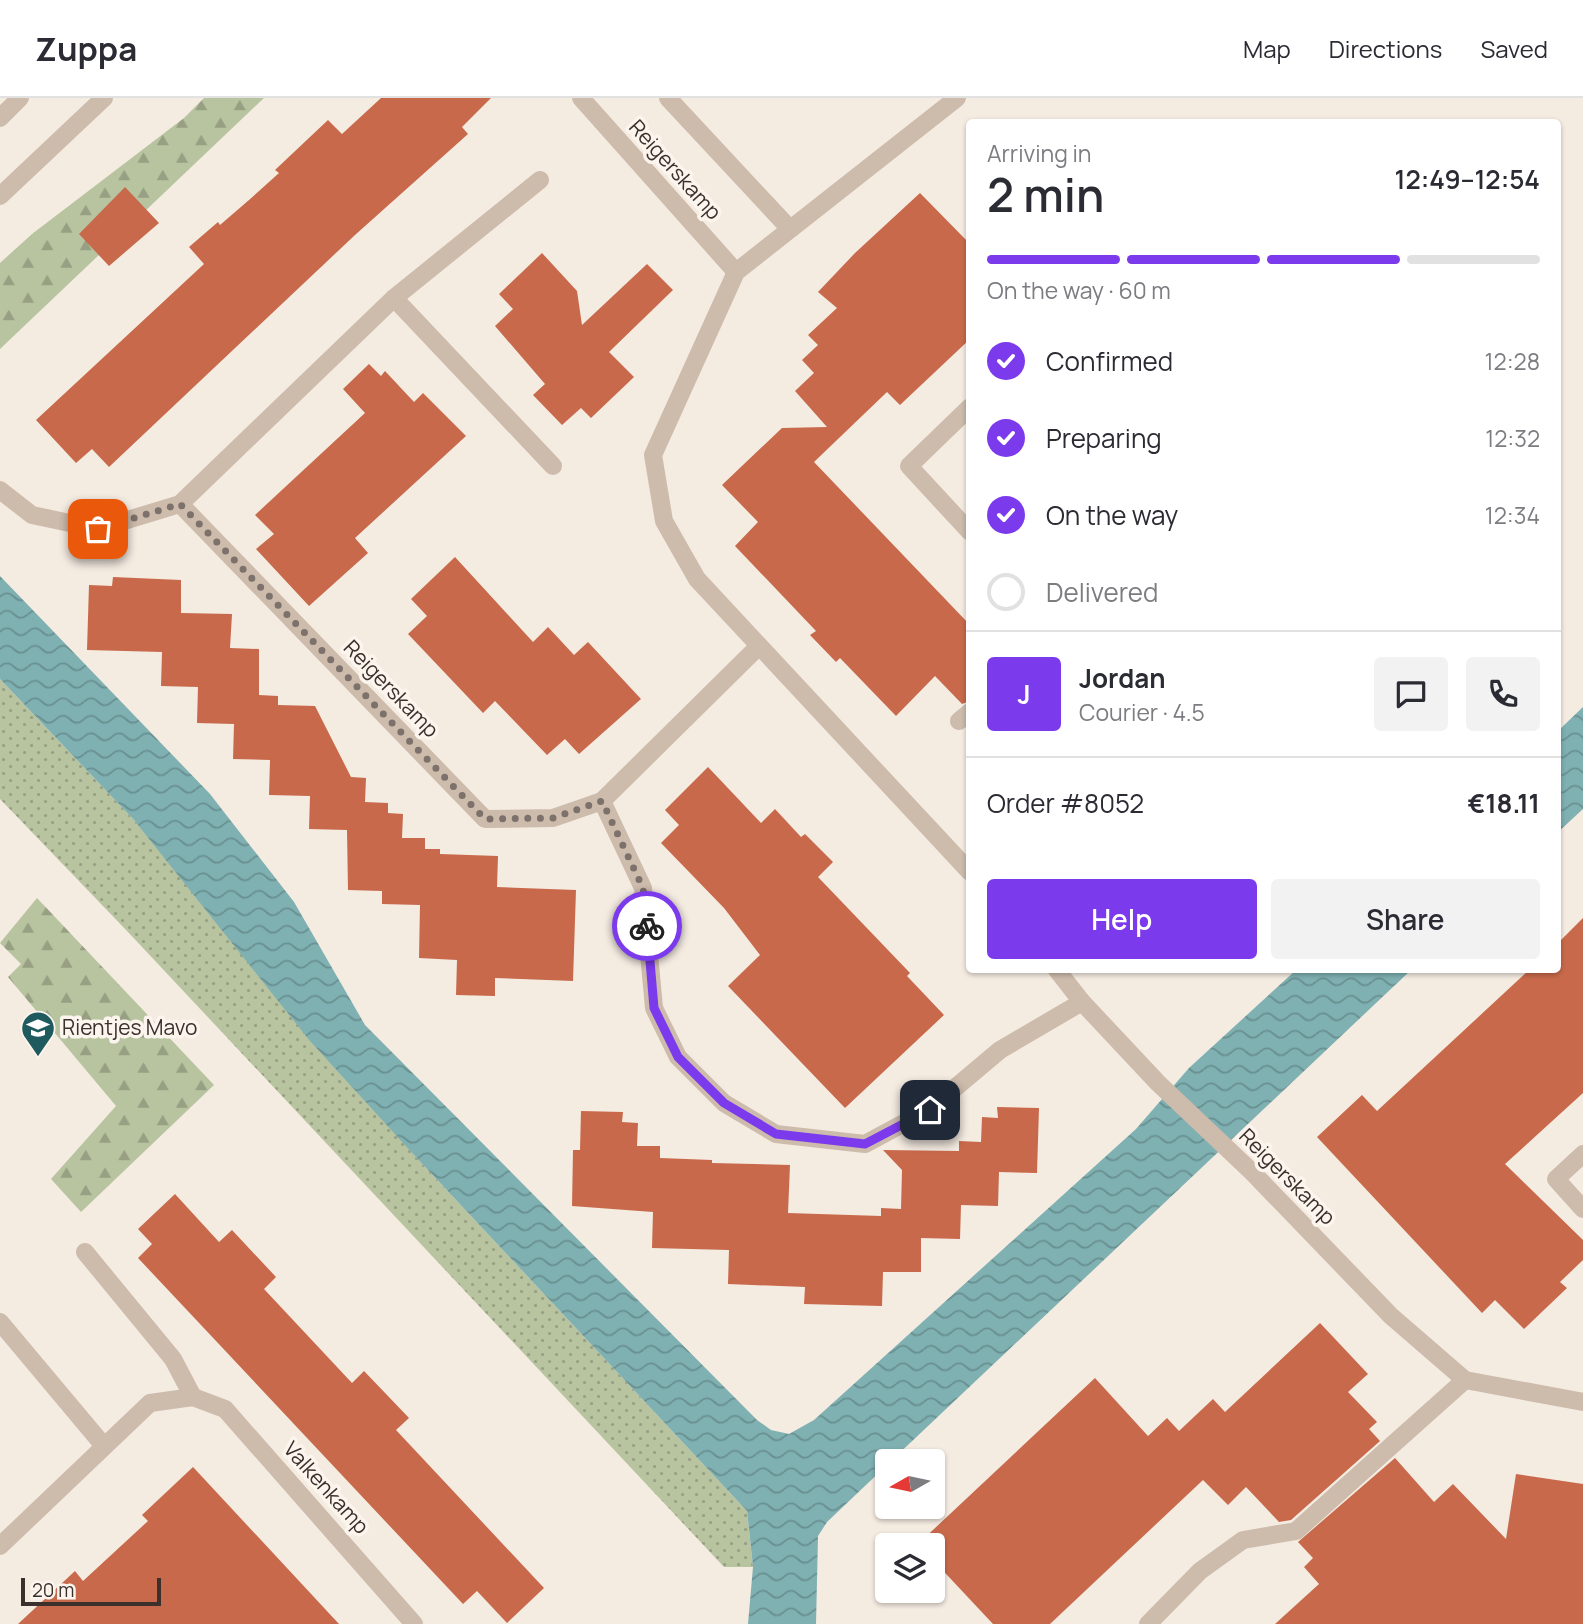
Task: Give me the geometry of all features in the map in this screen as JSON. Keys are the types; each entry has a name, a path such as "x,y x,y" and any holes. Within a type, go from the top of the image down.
{"street":[{"path":"0,118 20,98"},
{"path":"0,196 104,98"},
{"name":"Reigerskamp","path":"581,98 736,272"},
{"name":"Reigerskamp","path":"668,98 790,229"},
{"path":"957,98 736,272 653,455 664,522 696,579 966,868"},
{"path":"0,490 32,515 98,529 180,504 394,298 540,180"},
{"path":"394,298 553,466"},
{"path":"966,411 909,466 966,528"},
{"name":"Reigerskamp","path":"180,504 485,819 553,818 602,801 758,647"},
{"path":"602,801 643,888 654,1008 678,1057 724,1103 776,1134 865,1144 930,1110 1000,1050 1083,1002"},
{"name":"Reigerskamp","path":"1059,973 1158,1083 1252,1172 1391,1316 1465,1380"},
{"path":"1583,1154 1556,1179 1583,1209"},
{"path":"85,1252 173,1359 193,1397"},
{"path":"0,1322 104,1446"},
{"path":"1148,1624 1200,1571 1242,1540 1296,1531 1465,1380 1583,1402"},
{"name":"Valkenkamp","path":"1,1543 149,1403 193,1397 225,1409 414,1624"}],"green space":[{"path":"204,98 264,98 0,349 0,263 32,234 184,118"},
{"path":"0,679 134,820 414,1155 747,1511 753,1567 724,1567 0,799"},
{"path":"37,898 214,1085 81,1212 51,1179 116,1106 8,977 21,964 0,943"}],"water":[{"path":"0,576 210,794 294,902 365,1025 757,1420 771,1430 789,1434 814,1420 1136,1129 1189,1068 1293,973 1408,973 904,1449 875,1449 875,1476 827,1522 818,1536 816,1624 748,1624 753,1567 747,1511 310,1041 134,820 0,679"},
{"path":"1583,707 1583,809 1561,829 1561,728"}],"building":[{"path":"381,98 491,98 462,127 468,134 355,235 109,467 92,449 76,463 36,420 204,264 189,247 218,222 220,225 279,173 275,170 328,120 342,134"},
{"path":"125,187 159,223 109,266 79,234"},
{"path":"920,193 966,240 966,343 900,405 887,392 814,462 966,621 966,702 962,704 935,676 896,716 840,658 836,662 810,635 816,631 735,546 758,522 722,485 782,428 827,427 795,391 814,373 802,360 818,345 808,335 837,308 818,292 855,253"},
{"path":"542,253 577,291 582,325 647,264 673,290 609,352 634,377 591,418 581,408 562,425 533,395 545,384 495,326 513,309 499,294"},
{"path":"369,364 381,376 385,371 414,402 423,393 466,436 355,538 368,553 309,606 256,549 274,534 255,515 365,413 343,389"},
{"path":"455,557 533,642 548,627 574,655 588,642 641,699 579,754 565,739 547,755 495,701 483,713 408,634 427,616 411,599"},
{"path":"113,577 181,580 181,613 232,614 230,648 259,649 259,695 278,696 278,705 315,706 351,777 366,778 365,802 388,803 388,813 403,814 402,838 425,838 425,849 440,849 440,854 498,856 497,887 576,890 573,981 495,978 495,996 456,995 457,960 419,958 420,905 382,904 382,891 348,890 347,830 309,829 310,796 269,795 270,760 233,759 234,724 197,723 198,687 161,686 162,652 87,650 89,585 112,586"},
{"path":"708,767 761,823 775,809 801,837 805,834 833,862 818,877 910,973 907,976 944,1015 845,1108 728,986 760,955 724,908 661,843 679,825 665,810"},
{"path":"1583,918 1583,1093 1505,1164 1583,1240 1583,1260 1560,1282 1567,1288 1524,1329 1495,1300 1482,1313 1317,1137 1362,1095 1377,1111 1526,973 1561,973 1561,940"},
{"path":"997,1107 1039,1108 1037,1173 999,1172 998,1206 961,1205 960,1239 921,1238 921,1272 883,1272 882,1306 804,1304 805,1287 728,1284 729,1250 652,1248 653,1212 572,1206 573,1150 580,1150 581,1111 623,1112 622,1122 638,1123 637,1146 660,1146 660,1158 712,1160 712,1163 790,1165 788,1213 881,1216 881,1208 901,1209 902,1170 883,1150 959,1151 959,1141 981,1142 982,1117 998,1118"},
{"path":"175,1194 219,1242 232,1230 276,1277 264,1289 352,1383 364,1371 409,1418 396,1430 544,1588 507,1623 477,1591 463,1604 138,1258 152,1244 138,1229"},
{"path":"1320,1323 1368,1374 1348,1392 1377,1422 1369,1429 1380,1441 1291,1520 1279,1522 1246,1487 1228,1505 1203,1480 1050,1624 993,1624 945,1573 945,1533 930,1533 1095,1378 1148,1436 1167,1418 1179,1431 1213,1399 1225,1412"},
{"path":"1395,1458 1434,1502 1453,1484 1506,1539 1516,1474 1583,1484 1583,1624 1275,1624 1319,1584 1304,1567 1313,1558 1298,1542"},
{"path":"193,1467 339,1624 18,1624 75,1571 83,1581 148,1521 142,1515"}],"way so far":[{"path":"98,529 180,504 485,819 553,818 602,801 643,888 647,926"}],"place":[{"name":"Rientjes Mavo","path":"38,1058"}],"route":[{"path":"647,926 654,1008 678,1057 724,1103 776,1134 865,1144 930,1110"}]}
